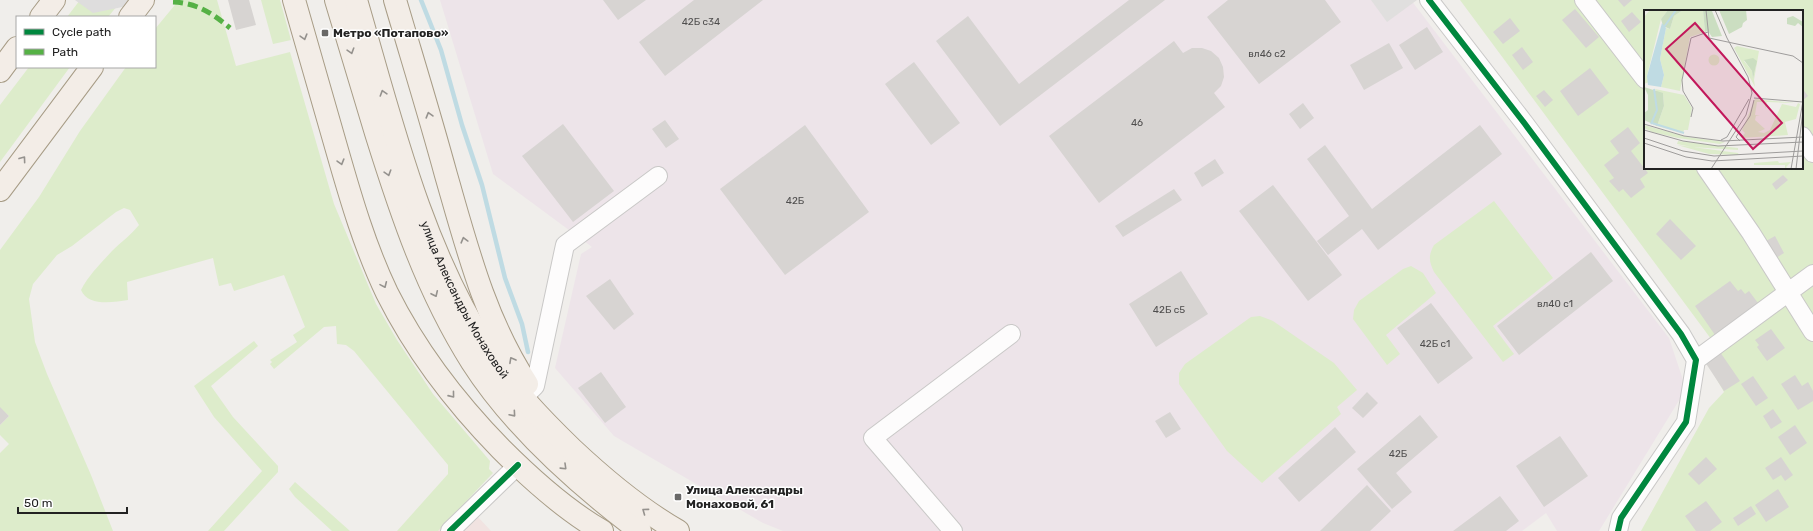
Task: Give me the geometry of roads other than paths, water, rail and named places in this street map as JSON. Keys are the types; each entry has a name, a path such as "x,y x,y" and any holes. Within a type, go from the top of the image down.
{"main road":[{"path":"42,16 54,0"},
{"path":"131,16 143,0"},
{"path":"294,0 361,232 388,293 414,341 452,394 489,436 518,465 556,497 602,531"},
{"name":"улица Александры Монаховой","path":"336,0 386,133 439,260 461,306 488,352 527,394 573,450 602,478 626,498 678,531"},
{"name":"улица Александры Монаховой","path":"356,0 407,228 422,267 444,315 473,363 500,400 530,434 589,492 640,531"},
{"path":"395,0 469,256 486,305 527,394"},
{"path":"0,71 16,49"},
{"path":"0,190 91,68"}],"street":[{"path":"1429,0 1681,334 1696,360 1686,422 1621,518 1618,531"},
{"path":"1584,0 1644,78"},
{"path":"1803,138 1813,153"},
{"path":"1707,169 1751,233 1813,332"},
{"path":"527,394 535,386 541,365 565,244 658,176"},
{"path":"1696,360 1813,274"},
{"path":"953,531 873,438 1011,334"},
{"path":"450,531 518,465"}],"waterway":[{"path":"421,0 441,50 462,125 482,185 505,278 522,324 528,352"}],"place":[{"name":"Метро «Потапово»","path":"325,33"},
{"name":"Улица Александры Монаховой, 61","path":"678,497"}]}
